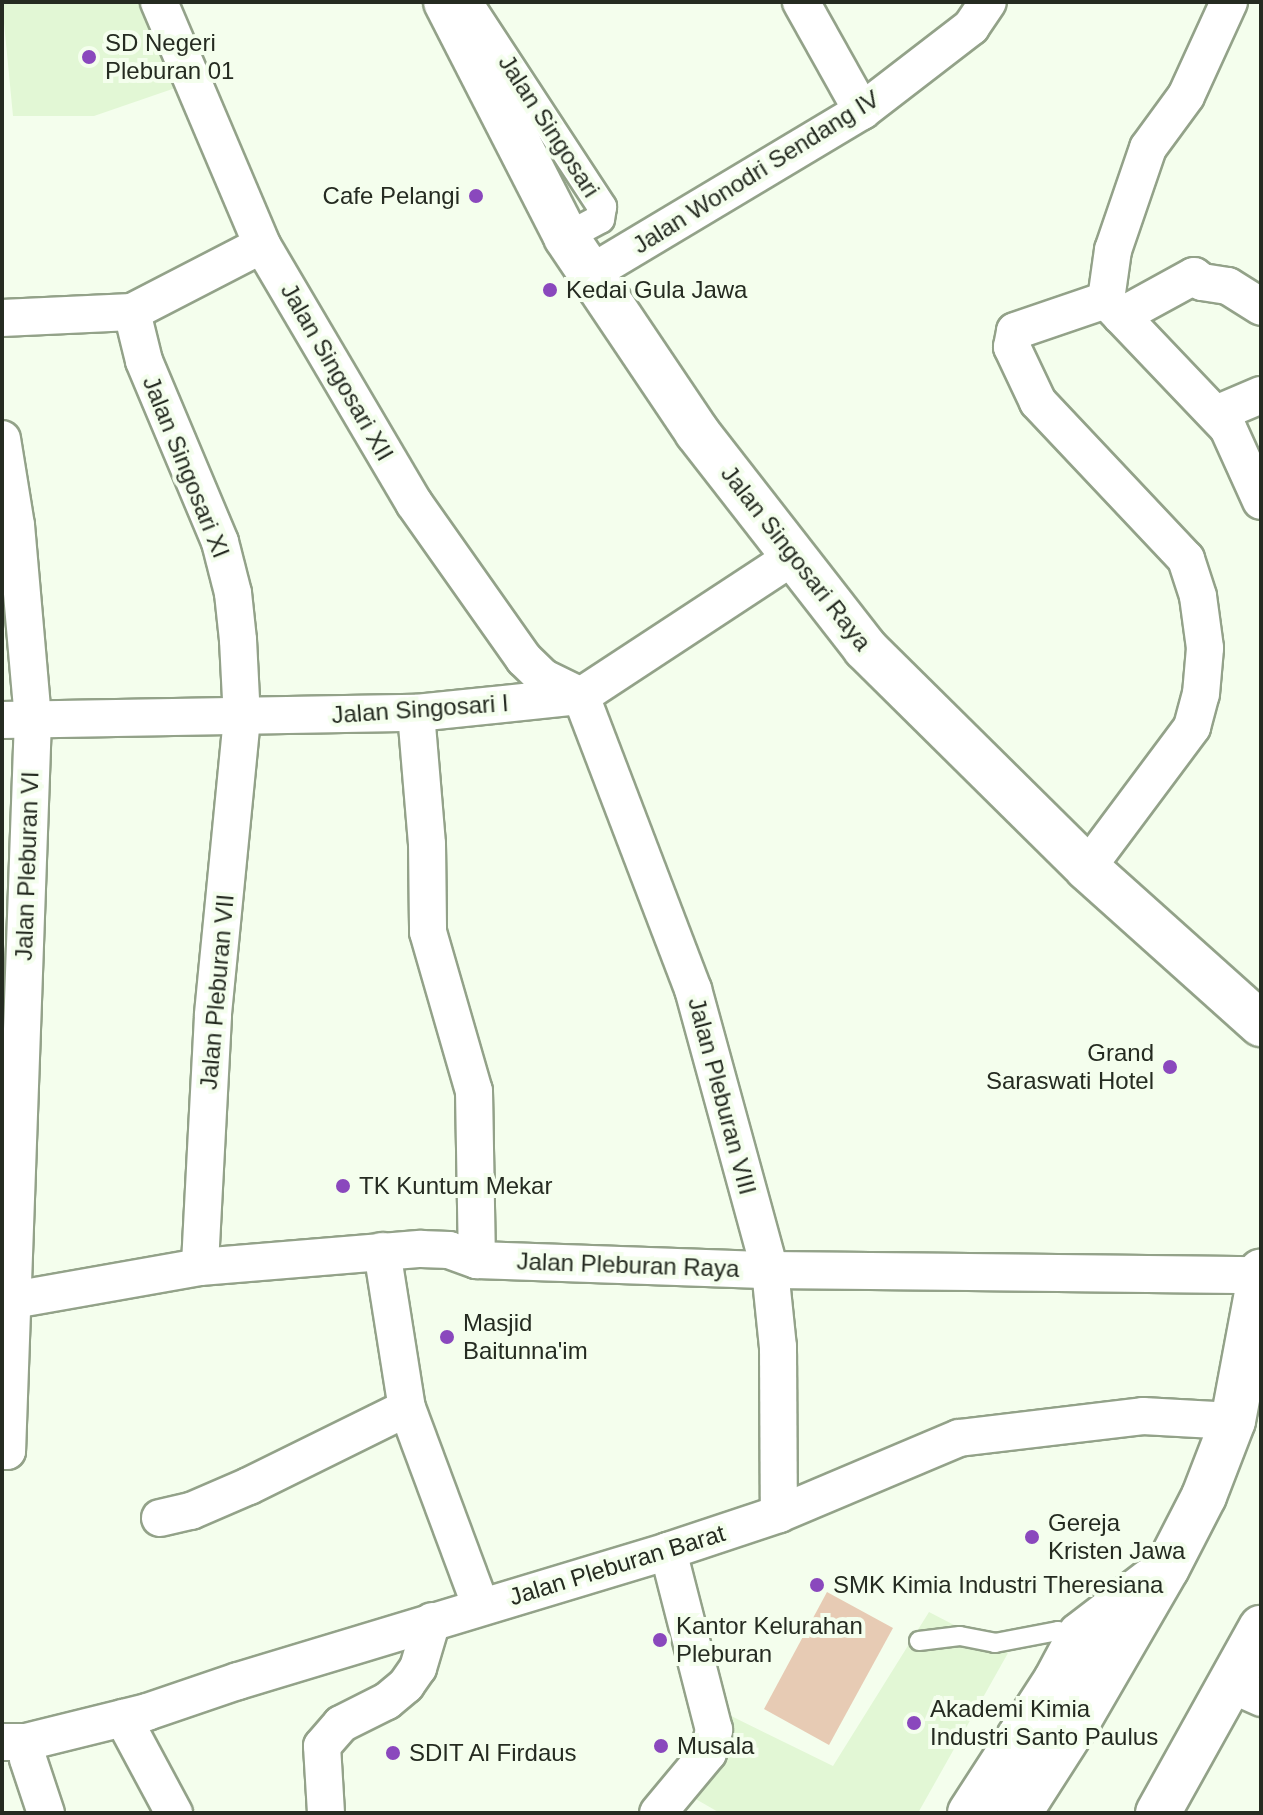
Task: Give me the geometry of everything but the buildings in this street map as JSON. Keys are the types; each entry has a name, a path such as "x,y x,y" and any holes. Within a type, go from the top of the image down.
{"main road":[{"name":"Jalan Singosari Raya","path":"446,2 566,237 697,432 796,555 865,648 1087,868 1261,1024"},
{"path":"1019,1813 1080,1718 1167,1568 1204,1496 1247,1428 1260,1273"},
{"path":"970,1813 1056,1680 1080,1635 1167,1568"},
{"path":"1158,1813 1246,1691 1261,1628"}],"street":[{"name":"Jalan Singosari XII","path":"159,2 262,245 432,529 524,659 544,678 581,696"},
{"name":"Jalan Singosari","path":"468,2 602,207 600,219 566,237"},
{"path":"801,2 862,111"},
{"name":"Jalan Wonodri Sendang IV","path":"591,273 862,111 971,27 988,2"},
{"path":"1229,2 1186,96 1148,148 1113,250 1114,308 1228,428 1261,501"},
{"path":"2,318 132,312 262,245"},
{"path":"1087,868 1192,727 1201,694 1205,648 1198,596 1186,559 1038,402 1012,347 1015,331 1114,308 1194,276 1202,282 1228,286 1261,307"},
{"name":"Jalan Singosari XI","path":"132,312 144,361 220,542 233,593 242,718"},
{"path":"1216,414 1261,395"},
{"name":"Jalan Pleburan VI","path":"2,439 16,525 18,720 6,1301 7,1451 2,1451"},
{"name":"Jalan Singosari I","path":"18,720 416,713 581,696 796,555"},
{"name":"Jalan Pleburan VIII","path":"581,696 693,989 770,1270 778,1347 779,1514"},
{"path":"416,713 427,844 428,932 474,1091 477,1260"},
{"name":"Jalan Pleburan VII","path":"200,1267 213,1016 242,718"},
{"name":"Jalan Pleburan Raya","path":"6,1301 200,1267 382,1251 449,1250 477,1260 770,1270 1260,1273"},
{"path":"382,1251 407,1408 481,1607"},
{"path":"160,1518 191,1511 249,1486 407,1408"},
{"name":"Jalan Pleburan Barat","path":"14,1742 123,1718 668,1551 779,1514 959,1438 1143,1416 1247,1428"},
{"path":"658,1813 708,1753 714,1730 668,1551"},
{"path":"326,1813 322,1746 341,1724 387,1701 406,1685 418,1668 432,1621"},
{"path":"123,1718 174,1813"},
{"path":"14,1742 28,1759 46,1813"}],"lane":[{"path":"919,1641 960,1636 995,1643 1058,1631 1080,1635"}],"shaded area":[{"name":"SD Negeri Pleburan 01","path":"2,2 150,2 184,85 94,116 13,116"},
{"path":"827,1592 893,1628 829,1745 764,1709"},
{"name":"Akademi Kimia Industri Santo Paulus","path":"929,1612 1008,1653 918,1813 720,1813 680,1790 723,1712 833,1766"}],"place":[{"name":"SD Negeri Pleburan 01","path":"89,57"},
{"name":"Cafe Pelangi","path":"476,196"},
{"name":"Kedai Gula Jawa","path":"550,290"},
{"name":"Grand Saraswati Hotel","path":"1170,1067"},
{"name":"TK Kuntum Mekar","path":"343,1186"},
{"name":"Masjid Baitunna'im","path":"447,1337"},
{"name":"Gereja Kristen Jawa","path":"1032,1537"},
{"name":"SMK Kimia Industri Theresiana","path":"817,1585"},
{"name":"Kantor Kelurahan Pleburan","path":"660,1640"},
{"name":"Akademi Kimia Industri Santo Paulus","path":"914,1723"},
{"name":"Musala","path":"661,1746"},
{"name":"SDIT Al Firdaus","path":"393,1753"}]}
